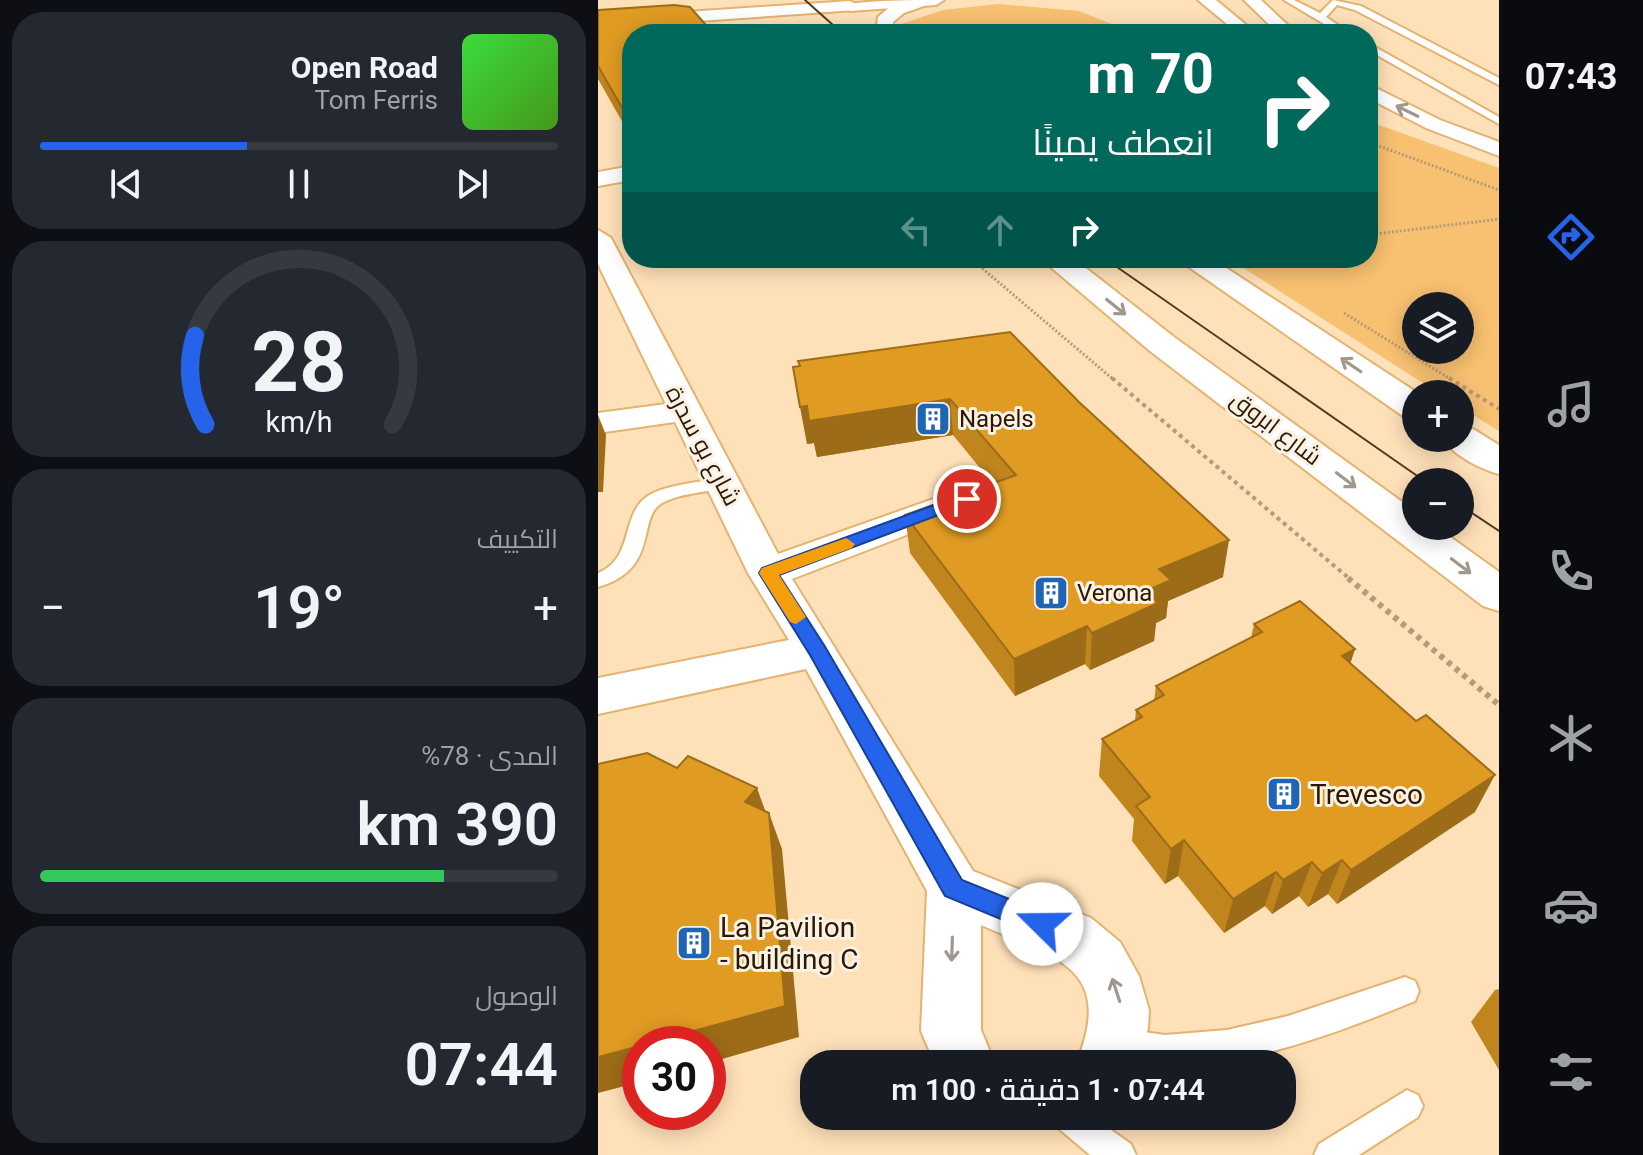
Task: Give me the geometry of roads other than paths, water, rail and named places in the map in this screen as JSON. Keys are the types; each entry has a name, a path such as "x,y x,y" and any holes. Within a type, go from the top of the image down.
{"street":[{"path":"598,23 669,14 712,0"},
{"path":"884,24 892,13 936,0"},
{"path":"1206,0 1236,24"},
{"path":"1252,0 1278,24"},
{"path":"669,14 741,23 772,15 801,2 930,1"},
{"path":"801,2 843,24"},
{"path":"847,3 871,24"},
{"path":"598,14 772,15"},
{"path":"1378,95 1433,124 1499,149"},
{"path":"1378,117 1499,167"},
{"path":"598,179 622,175"},
{"name":"شارع بو سدرة","path":"598,238 768,573 817,650 954,888"},
{"name":"شارع ابروق","path":"1067,268 1162,344 1499,595"},
{"path":"1206,268 1402,399"},
{"path":"598,423 684,411"},
{"path":"1474,446 1499,462"},
{"path":"768,573 967,499"},
{"path":"598,696 817,650"},
{"path":"959,1050 951,1031 954,888 1089,946 1114,980 1120,1000 1112,1050"}],"lane":[{"path":"1288,0 1332,24"},
{"path":"1321,17 1336,1 1358,8 1499,82"},
{"path":"1378,52 1499,121"},
{"path":"1428,80 1499,73"},
{"path":"598,580 607,578 634,557 645,508 657,498 723,483"},
{"path":"1165,1050 1291,1032 1405,991"},
{"path":"1330,1155 1407,1106"},
{"path":"1083,1130 1120,1155"}],"tram line":[{"path":"805,0 832,24"},
{"path":"1118,268 1406,468"},
{"path":"1474,514 1499,531"}],"place":[{"name":"Napels","path":"933,419"},
{"name":"Verona","path":"1051,593"},
{"name":"Trevesco","path":"1284,794"},
{"name":"La Pavilion - building C","path":"694,943"}]}
